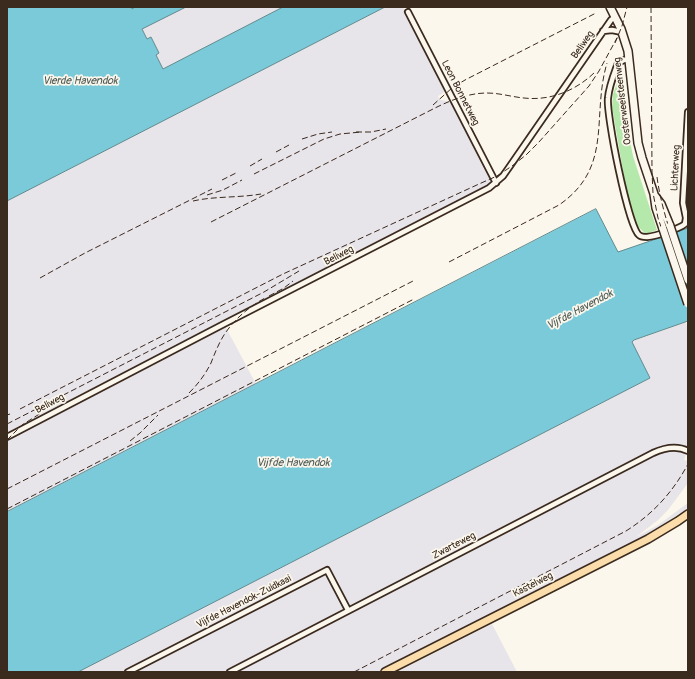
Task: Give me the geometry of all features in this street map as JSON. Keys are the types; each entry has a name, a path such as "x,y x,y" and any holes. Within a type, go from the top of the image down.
{"main road":[{"name":"Oosterweelsteenweg","path":"610,7 626,44 638,143 654,194 661,204 666,228"},
{"path":"666,228 688,280"},
{"path":"666,228 688,304"},
{"name":"Kastelweg","path":"385,672 648,539 688,514"}],"street":[{"name":"Leon Bonnetweg","path":"408,12 496,183"},
{"name":"Beliweg","path":"7,437 226,322 489,188 496,183 510,166 614,17"},
{"path":"603,31 612,30 622,32"},
{"name":"Lichterweg","path":"629,59 618,63 609,91 608,108 623,188 634,227 638,235 646,237 679,228 684,224 686,218 683,203 688,112"},
{"name":"Zwarteweg","path":"230,672 653,453 669,448 683,448 688,450"},
{"name":"Vijfde Havendok-Zuidkaai","path":"128,672 327,570 348,610"}],"shaded area":[{"path":"135,7 283,7 163,69 156,55 159,53 151,37 148,39 142,29 145,27"},
{"path":"385,7 403,7 444,90 443,93 438,96 440,100 448,101 453,104 491,180 491,183 487,187 223,322 256,384 7,512 7,201"},
{"path":"686,322 688,330 688,448 684,460 688,461 688,483 668,510 636,537 658,525 688,503 688,508 649,534 378,672 78,672 650,378 632,343 633,341"},
{"path":"492,624 517,672 397,672"}],"green space":[{"path":"622,69 633,156 657,230 646,234 637,226 626,188 612,107 613,94"}],"water":[{"name":"Vierde Havendok","path":"7,7 132,7 132,9 135,7 186,7 142,29 147,39 151,37 159,53 156,55 163,69 283,7 385,7 7,201"},
{"name":"Vijfde Havendok","path":"596,209 618,252 688,228 688,321 632,342 650,378 78,672 7,672 7,512"}],"railway":[{"path":"615,43 622,26 627,7"},
{"path":"651,7 653,193 658,218 688,307"},
{"path":"433,105 452,88 465,80 596,13"},
{"path":"20,409 283,274 497,176 526,155 589,86 617,38"},
{"path":"449,262 559,205 576,190 587,174 594,158 598,140 600,103 607,63"},
{"path":"211,222 435,108 454,100 474,94 487,93 534,99 543,98 570,90 594,73"},
{"path":"356,132 371,132 386,129"},
{"path":"302,139 318,134 332,132"},
{"path":"254,174 324,139 340,134 361,132"},
{"path":"276,152 289,145"},
{"path":"250,166 262,159"},
{"path":"222,180 238,172"},
{"path":"657,177 666,218 688,283"},
{"path":"207,195 223,190 242,180"},
{"path":"40,278 85,253 212,189"},
{"path":"193,201 210,198 261,194"},
{"path":"7,424 264,292 299,271"},
{"path":"269,296 293,281"},
{"path":"7,489 413,281"},
{"path":"189,393 198,383 211,363 225,333 246,311 265,298"},
{"path":"7,509 414,299"},
{"path":"7,440 22,425 41,413"},
{"path":"130,441 158,415"},
{"path":"354,672 626,531 654,510 662,502 676,484 688,464"}]}
